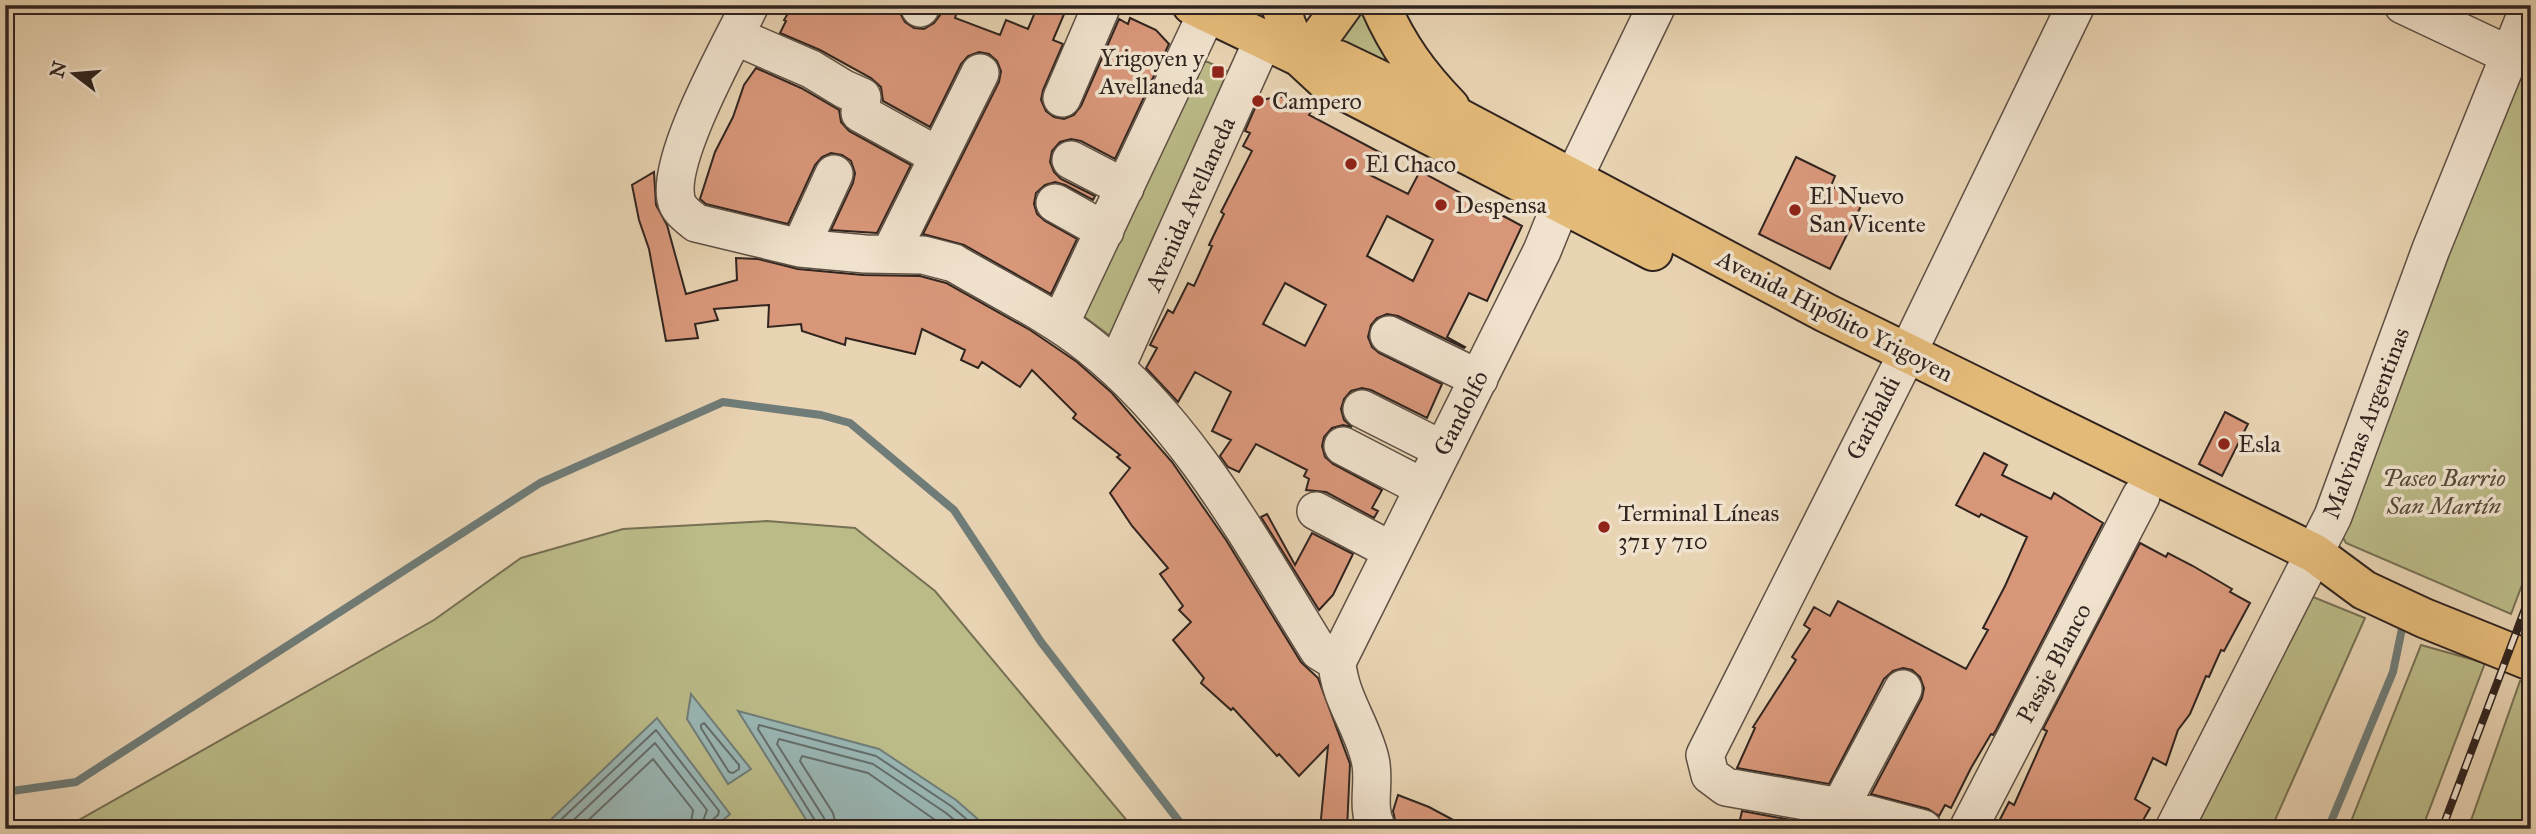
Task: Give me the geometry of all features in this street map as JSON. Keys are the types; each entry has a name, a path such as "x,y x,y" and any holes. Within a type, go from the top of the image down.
{"main road":[{"path":"1282,5 1286,24 1300,57 1319,38 1343,5"},
{"path":"1380,5 1391,29 1422,78 1461,119"},
{"name":"Avenida Hipólito Yrigoyen","path":"1200,9 1300,57 1327,82 1567,191 1900,365 2141,496 2531,661"},
{"name":"Avenida Hipólito Yrigoyen","path":"1300,57 1338,60 1461,119 1567,191"},
{"name":"Avenida Hipólito Yrigoyen","path":"1900,365 2308,565"}],"street":[{"path":"1062,98 1102,5"},
{"name":"Gandolfo","path":"1337,662 1542,251 1567,191 1657,5"},
{"name":"Garibaldi","path":"1840,807 1726,787 1710,775 1705,755 2076,5"},
{"path":"2403,5 2503,70"},
{"name":"Malvinas Argentinas","path":"2174,829 2333,516 2431,249 2529,5"},
{"path":"1060,324 1125,188 1200,9"},
{"path":"938,156 860,113 862,97 811,69 743,21 690,130 679,161 676,200 682,212 696,223 800,248 865,254 923,255 954,263 1060,324 1116,368 1180,436 1210,477 1320,651 1337,662 1340,685 1370,759 1370,805 1377,829"},
{"name":"Avenida Avellaneda","path":"1116,368 1263,40"},
{"path":"892,250 980,73"},
{"path":"1071,160 1125,188"},
{"path":"800,248 834,174"},
{"path":"1055,203 1105,231"},
{"path":"1389,335 1479,379"},
{"path":"1362,409 1443,450"},
{"path":"1343,446 1424,488"},
{"name":"Pasaje Blanco","path":"1968,829 2141,496"},
{"path":"1316,511 1392,551"},
{"path":"1903,689 1840,807 1923,829"}],"green space":[{"path":"1356,5 1366,5 1413,89 1333,50"},
{"name":"Paseo Barrio San Martín","path":"2531,26 2531,561 2511,614 2346,543 2341,534"},
{"path":"1196,62 1208,62 1233,74 1117,341 1082,315"},
{"path":"767,521 855,528 935,591 1134,829 44,829 77,821 434,620 521,558 623,529"},
{"path":"2313,597 2365,618 2271,829 2187,829 2286,623"},
{"path":"2421,645 2485,663 2422,829 2348,829"},
{"path":"2520,681 2531,685 2531,829 2468,829"}],"water":[{"path":"691,694 751,769 728,784 687,719"},
{"path":"738,711 879,749 956,800 989,829 812,829"},
{"path":"657,718 730,814 713,829 541,829"}],"building":[{"path":"793,5 900,5 900,13 905,22 914,28 924,29 940,15 941,5 959,5 955,18 1000,35 1006,20 1028,29 1038,5 1068,5 1053,40 1063,44 1041,100 1046,111 1054,117 1064,119 1074,115 1081,106 1119,19 1128,24 1130,18 1156,30 1169,44 1115,159 1081,141 1071,139 1060,142 1052,151 1050,162 1054,172 1061,179 1095,196 1093,200 1055,182 1045,185 1036,193 1034,204 1037,214 1077,239 1051,294 964,245 923,234 999,82 1001,71 997,61 989,54 979,52 968,56 961,64 930,127 883,101 881,87 871,78 820,50 780,33"},
{"path":"756,68 801,88 839,110 841,122 849,131 911,165 877,233 831,230 855,173 851,161 842,155 831,153 822,157 815,165 788,224 706,204 700,199 715,152 733,117 744,85"},
{"path":"1280,96 1311,112 1309,115 1381,153 1370,175 1408,194 1420,171 1522,226 1487,301 1469,293 1447,337 1464,348 1398,316 1387,314 1377,318 1371,325 1368,337 1372,347 1379,353 1442,384 1427,418 1371,390 1362,388 1351,391 1344,399 1341,409 1344,420 1352,427 1343,425 1332,428 1324,437 1322,446 1325,457 1382,490 1372,508 1378,511 1374,518 1326,492 1306,490 1309,479 1304,476 1307,470 1256,444 1239,472 1228,467 1220,456 1231,440 1212,431 1231,392 1195,372 1178,402 1146,368 1157,348 1150,345 1168,310 1173,313 1188,283 1194,286 1224,214 1221,212 1252,151 1243,146 1250,133 1245,131 1258,101","holes":["1387,216 1433,240 1413,281 1367,256","1285,283 1326,305 1305,346 1263,324"]},
{"path":"1796,157 1835,176 1831,186 1863,202 1830,269 1759,234"},
{"path":"654,172 656,205 667,225 686,294 737,280 736,258 758,259 798,269 863,275 920,276 946,283 1030,330 1077,362 1112,393 1172,462 1226,540 1301,662 1318,678 1350,764 1347,829 1320,829 1328,746 1299,776 1233,708 1231,710 1201,683 1204,678 1173,640 1191,622 1179,610 1183,606 1160,574 1168,568 1132,526 1110,493 1130,468 1117,457 1120,455 1073,418 1076,414 1032,370 1020,387 982,362 978,368 961,360 965,350 922,329 915,354 846,338 845,345 802,331 801,324 768,327 769,305 714,309 718,320 695,324 698,338 666,341 649,249 639,220 632,185"},
{"name":"Esla","path":"2225,412 2248,424 2222,476 2199,464"},
{"path":"1984,453 2007,465 2002,475 2051,499 2054,493 2103,523 1996,730 1971,768 1951,808 1945,805 1939,816 1928,809 1871,794 1922,698 1924,688 1920,677 1912,670 1903,668 1893,671 1884,679 1829,784 1737,768 1755,728 1753,727 1796,660 1792,657 1810,629 1804,625 1814,607 1830,616 1838,601 1966,669 1988,630 1983,628 2027,537 1956,505"},
{"path":"1267,514 1295,565 1312,533 1353,554 1333,595 1319,610 1261,517"},
{"path":"2140,543 2166,557 2168,553 2193,566 2250,603 2224,651 2221,650 2209,677 2206,676 2190,714 2178,730 2166,765 2153,758 2135,799 2150,808 2138,829 1995,829 2009,802 2014,805 2047,731 2043,729"},
{"path":"1398,795 1429,807 1470,829 1397,829 1393,811"},
{"path":"1742,811 1835,828 1840,829 1738,829"}],"waterway":[{"path":"5,792 76,782 540,483 723,402 821,415 850,423 954,510 1041,642 1185,829"},
{"path":"2328,829 2393,672 2404,619"}],"railway":[{"path":"2442,829 2531,593"}],"place":[{"name":"Yrigoyen y Avellaneda","path":"1218,72"},
{"name":"Campero","path":"1258,101"},
{"name":"El Chaco","path":"1351,164"},
{"name":"Despensa","path":"1441,205"},
{"name":"El Nuevo San Vicente","path":"1795,210"},
{"name":"Esla","path":"2224,444"},
{"name":"Terminal Líneas 371 y 710","path":"1604,527"}]}
